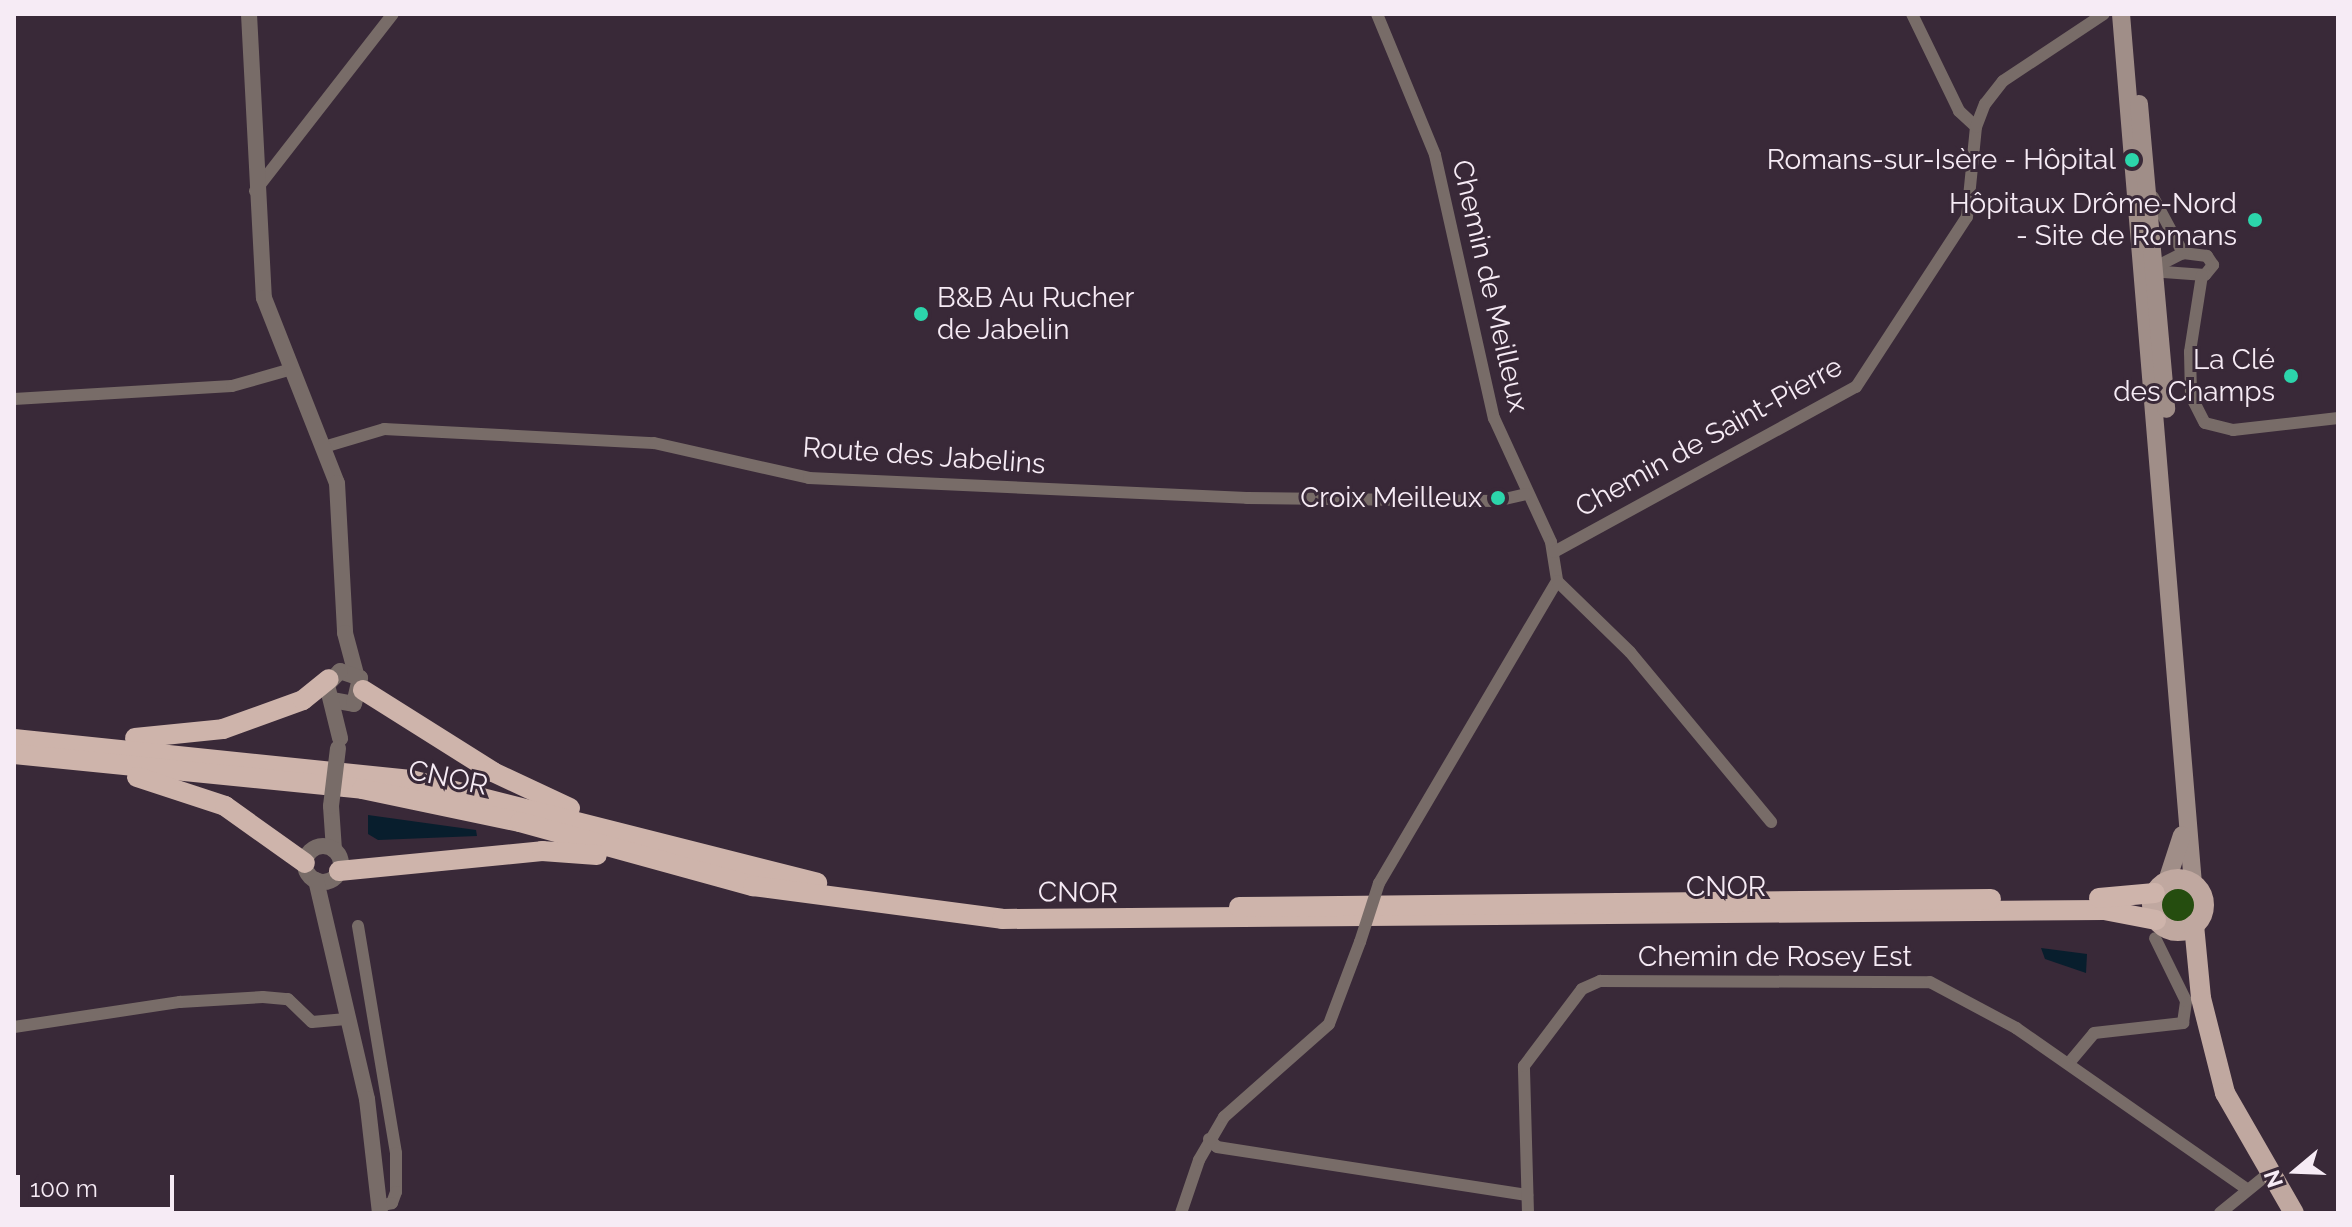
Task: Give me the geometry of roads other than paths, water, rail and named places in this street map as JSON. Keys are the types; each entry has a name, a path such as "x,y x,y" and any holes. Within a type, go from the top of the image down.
{"highway":[{"path":"14,730 180,737 274,712 332,676"},
{"path":"358,689 493,772 690,852"},
{"name":"CNOR","path":"14,739 411,780 835,887 1053,909 2161,887"},
{"path":"14,754 179,785 252,821 311,872"},
{"name":"CNOR","path":"14,754 362,789 520,822 753,886 899,909 1054,922 2104,910 2160,929"},
{"path":"337,874 569,851 753,886"}],"main road":[{"path":"2121,14 2193,884 2203,903 2194,925 2201,998 2225,1093 2268,1174 2294,1213"},
{"path":"2127,14 2145,149 2169,576"},
{"path":"2187,804 2161,887 2160,929 2201,998"},
{"path":"2161,887 2193,884"},
{"path":"2160,929 2194,925"}],"street":[{"path":"249,14 255,191 264,298 288,370 324,447 342,512 345,633 358,689 339,743 326,848 311,872"},
{"path":"255,191 393,14"},
{"name":"Chemin de Meilleux","path":"1377,14 1435,155 1494,418 1554,552 1557,581"},
{"path":"1912,14 1959,111 1976,127"},
{"name":"Chemin de Saint-Pierre","path":"1554,552 1856,387 1967,217 1976,127 2003,81 2104,14"},
{"path":"2145,149 2155,205 2183,253 2198,267"},
{"path":"2136,221 2154,271"},
{"path":"2144,293 2154,271 2183,253"},
{"path":"2154,271 2198,267"},
{"path":"2198,267 2190,352 2191,396 2205,423 2233,430 2338,418"},
{"path":"14,399 232,386 288,370"},
{"name":"Route des Jabelins","path":"324,447 384,429 654,443 809,478 1247,498 1496,501 1526,494"},
{"path":"1181,1213 1209,1139 1237,1104 1319,1039 1360,942 1379,883 1557,581 1630,652 1771,822"},
{"path":"339,743 332,700 332,676 345,633"},
{"path":"332,676 358,689"},
{"path":"332,700 358,689"},
{"path":"326,848 337,874 331,927"},
{"path":"311,872 337,874"},
{"path":"311,872 331,927 380,1210 392,1203 396,1192 396,1153 360,973 358,926"},
{"path":"2069,1063 2094,1033 2183,1023 2186,1001 2160,929"},
{"name":"Chemin de Rosey Est","path":"1528,1213 1524,1066 1582,989 1600,981 1922,980 2069,1063 2247,1189"},
{"path":"14,1027 263,997 288,999 312,1022 349,1019"},
{"path":"1209,1139 1217,1147 1527,1195"},
{"path":"2220,1213 2268,1174"}],"water":[{"path":"368,815 476,830 477,836 378,840 368,834"},
{"path":"2041,948 2087,954 2086,973 2045,959"}],"place":[{"name":"Romans-sur-Isère - Hôpital","path":"2132,160"},
{"name":"Hôpitaux Drôme-Nord - Site de Romans","path":"2255,220"},
{"name":"B&B Au Rucher de Jabelin","path":"921,314"},
{"name":"La Clé des Champs","path":"2291,376"},
{"name":"Croix Meilleux","path":"1498,498"}]}
